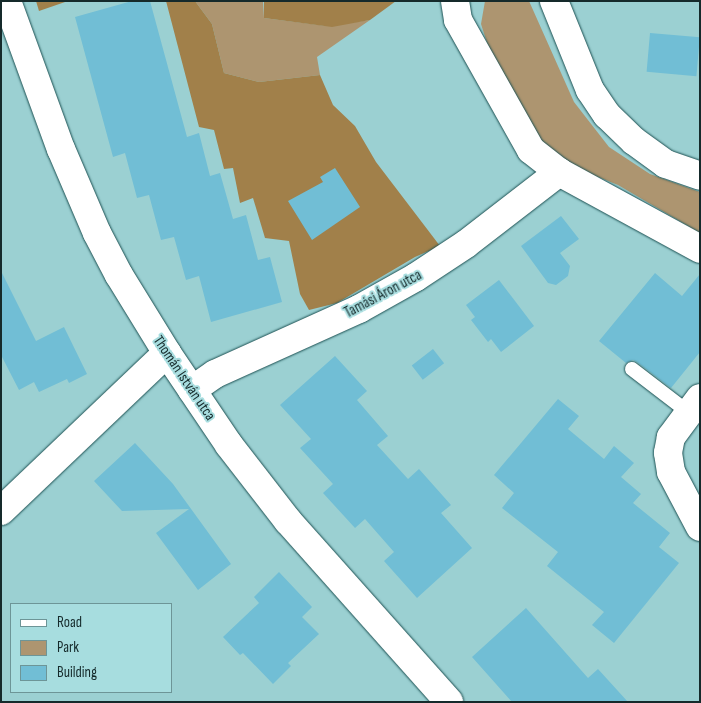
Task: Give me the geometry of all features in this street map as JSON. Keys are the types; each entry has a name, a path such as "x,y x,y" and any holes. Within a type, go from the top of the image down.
{"street":[{"name":"Thomán István utca","path":"7,1 61,149 97,233 119,275 167,353 230,445 288,521 449,702"},
{"path":"455,1 458,20 531,150 559,172 700,249"},
{"path":"554,1 590,90 607,115 634,141 666,164 700,176"},
{"name":"Tamási Áron utca","path":"192,390 215,374 359,309 416,277 466,244 559,172"},
{"path":"1,511 167,353"},
{"path":"694,405 671,437 668,454 670,472 700,527"}],"lane":[{"path":"632,369 694,405"}],"green space":[{"path":"195,1 263,1 264,18 327,26 370,20 317,57 320,75 259,82 224,73 212,24"},
{"path":"485,1 529,1 574,102 609,147 650,174 700,192 700,233 618,185 558,161 521,117 489,49 481,24"}],"shaded area":[{"path":"36,1 68,1 39,11"},
{"path":"166,1 195,1 212,24 224,73 259,82 320,75 333,105 355,126 376,162 440,246 415,257 337,303 309,310 300,294 289,241 265,238 253,198 240,203 233,168 224,169 214,130 199,127"},
{"path":"264,1 396,1 370,20 332,27 264,18"}],"building":[{"path":"132,1 150,1 187,137 199,133 210,176 220,173 233,219 246,215 258,260 270,257 282,302 211,322 199,276 186,280 174,237 161,240 149,195 137,198 125,153 113,157 75,17"},
{"path":"650,33 700,37 696,76 647,72"},
{"path":"335,168 360,207 312,240 288,201 323,182 320,177"},
{"path":"561,216 579,239 560,253 570,266 568,276 556,285 548,283 521,246"},
{"path":"1,271 36,341 64,327 87,374 69,383 67,379 39,392 34,382 19,390 1,355"},
{"path":"655,273 682,296 700,274 700,352 671,388 637,362 633,360 626,363 599,341"},
{"path":"499,280 534,326 501,352 491,339 488,342 471,320 475,317 466,305"},
{"path":"433,349 444,363 423,380 412,366"},
{"path":"335,356 367,391 357,400 388,436 377,445 408,479 419,469 451,505 441,513 472,548 417,598 384,561 394,552 365,519 355,528 323,493 333,484 300,448 311,439 280,405"},
{"path":"558,399 579,416 568,429 604,459 614,446 634,463 621,477 641,494 633,503 670,533 659,547 679,563 614,643 592,625 604,612 547,566 558,552 502,508 514,493 494,475"},
{"path":"135,443 173,484 231,564 198,590 156,533 189,509 122,511 94,481"},
{"path":"279,572 312,607 302,617 319,634 288,663 291,666 273,684 243,653 240,655 223,637 259,603 254,597"},
{"path":"526,608 588,678 598,669 628,702 512,702 472,657"}]}
